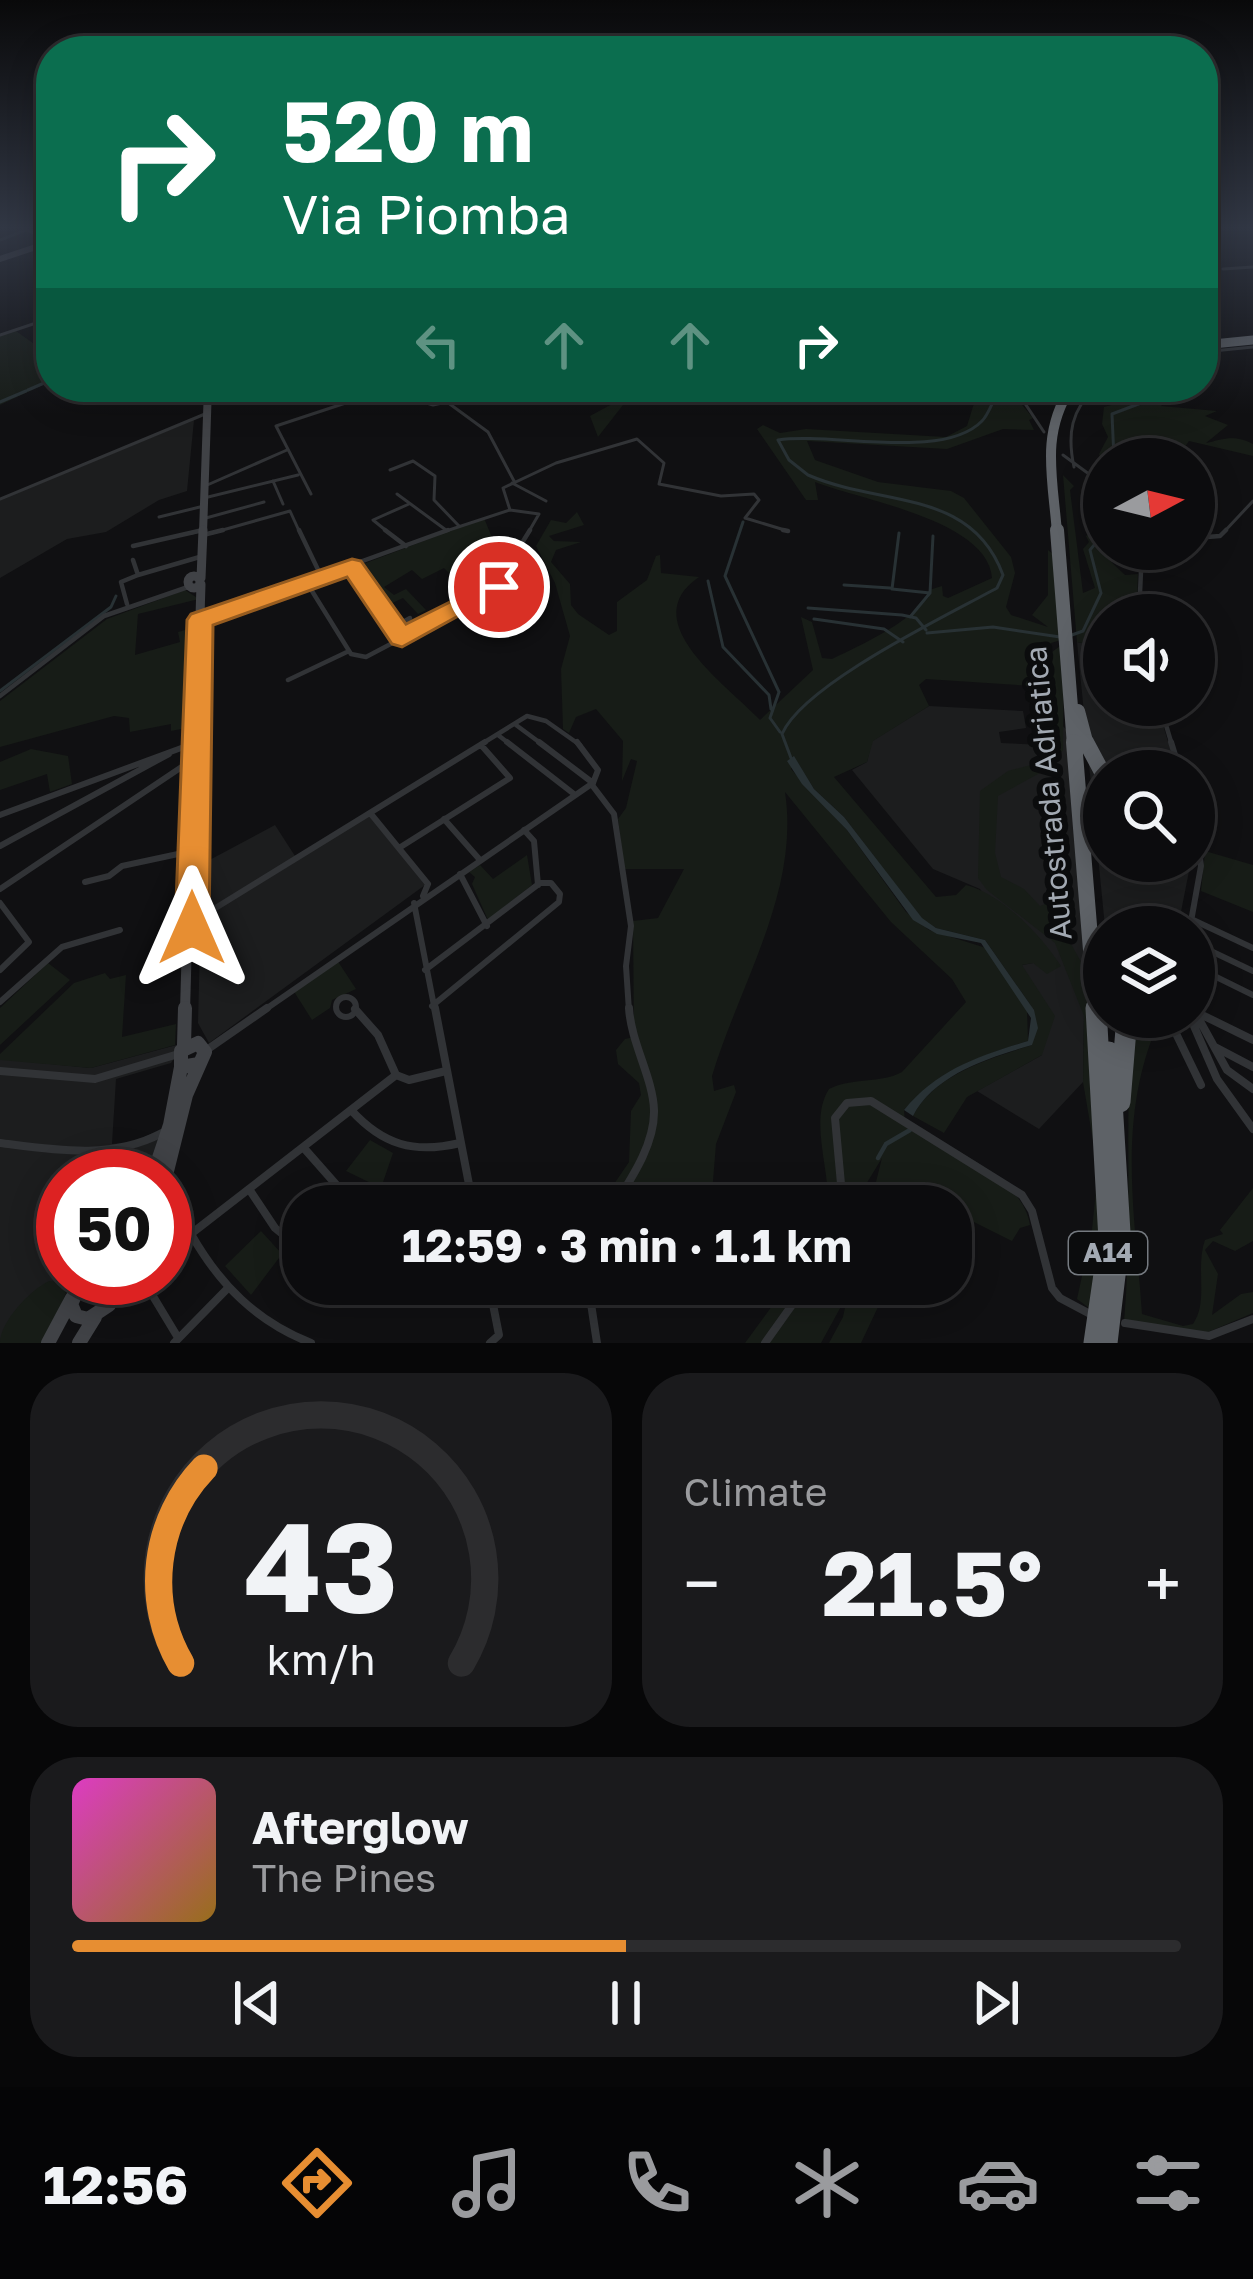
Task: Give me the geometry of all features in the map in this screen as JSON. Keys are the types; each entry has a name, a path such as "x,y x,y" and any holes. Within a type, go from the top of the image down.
{"highway":[{"path":"1218,344 1253,341"},
{"name":"Autostrada Adriatica","path":"1067,402 1055,441 1095,906"},
{"path":"1064,751 1075,703"},
{"path":"1075,703 1089,750"},
{"name":"Autostrada Adriatica","path":"1075,703 1109,1240 1094,1343"},
{"path":"1093,1038 1100,1057"},
{"name":"A14","path":"1107,1343 1120,1233 1108,1038"},
{"path":"1118,1147 1123,1142 1120,1098 1125,1038"}],"main road":[{"path":"168,1149 185,1095 201,601 194,582 203,558 208,402"},
{"path":"162,1149 186,1056"},
{"path":"49,1343 68,1305"},
{"path":"74,1305 76,1316 94,1317"},
{"path":"79,1343 104,1305"}],"street":[{"path":"0,335 36,323"},
{"path":"311,494 276,426 349,402"},
{"path":"448,402 488,431 513,482 546,501"},
{"path":"1023,402 1044,432"},
{"path":"1075,466 1069,445 1072,419 1081,402"},
{"path":"0,499 207,414"},
{"path":"510,510 503,488 513,482 638,439 664,463 659,484 703,494 754,494 759,500 746,518 788,532"},
{"path":"205,486 289,450"},
{"path":"1063,455 1083,471"},
{"path":"390,470 413,461 435,476 434,500 459,526"},
{"path":"159,517 298,475"},
{"path":"273,481 283,504"},
{"path":"397,494 446,530"},
{"path":"1215,536 1253,501"},
{"path":"203,518 264,502"},
{"path":"406,546 373,520 409,504"},
{"path":"200,620 446,530 510,510 539,514 512,560 506,584 366,657 354,657 349,651 307,584"},
{"path":"133,546 290,511 322,578"},
{"path":"282,527 295,523"},
{"path":"286,537 299,533"},
{"path":"169,556 171,565"},
{"path":"127,604 121,582 203,558"},
{"path":"133,560 135,576"},
{"path":"352,567 402,638"},
{"path":"0,696 85,628 127,604 194,582"},
{"path":"394,627 410,618"},
{"path":"288,680 349,651"},
{"path":"0,1071 95,1078 186,1056 592,784 598,770 587,752 536,715 206,914 188,918"},
{"path":"515,724 592,784 614,814 631,926 626,966 630,1032 654,1110 641,1162 627,1185"},
{"path":"498,735 576,795"},
{"path":"0,815 196,743"},
{"path":"399,848 510,778 481,745"},
{"path":"0,889 195,758"},
{"path":"0,846 155,759"},
{"path":"123,769 130,776"},
{"path":"370,813 428,884 435,887 450,880"},
{"path":"444,819 480,860"},
{"path":"524,830 534,841 538,885"},
{"path":"85,882 109,876 122,866 192,850"},
{"path":"460,874 487,926"},
{"path":"425,970 538,885 550,883 561,899 432,1006"},
{"path":"428,884 412,904 469,1185"},
{"path":"0,903 29,942 0,970"},
{"path":"0,1002 62,946 120,930"},
{"path":"1215,933 1253,948"},
{"path":"1215,953 1253,971"},
{"path":"1215,976 1253,994"},
{"path":"356,1010 378,1035 396,1075"},
{"path":"1215,1023 1253,1040"},
{"path":"1178,1038 1201,1084"},
{"path":"1202,1038 1216,1079 1253,1129"},
{"path":"1206,1038 1235,1079 1252,1089"},
{"path":"1210,1045 1253,1067"},
{"path":"396,1075 414,1080 446,1072"},
{"path":"192,1233 396,1075"},
{"path":"841,1185 834,1130 837,1113 861,1100 890,1112 1022,1195 1032,1211 1052,1288 1060,1298 1092,1315"},
{"path":"351,1110 394,1146 429,1150 460,1143"},
{"path":"0,1143 58,1149 138,1145 170,1125"},
{"path":"138,1145 145,1149"},
{"path":"303,1148 336,1185"},
{"path":"249,1190 282,1234"},
{"path":"192,1237 226,1290 278,1332 311,1343"},
{"path":"144,1305 175,1340 226,1290"},
{"path":"490,1343 499,1335 493,1305"},
{"path":"591,1305 597,1343"},
{"path":"765,1343 792,1305"},
{"path":"1125,1323 1208,1336 1253,1319"}],"shaded area":[{"path":"16,331 36,345 36,388 0,405 0,336"},
{"path":"616,402 625,402 598,437 590,416"},
{"path":"974,402 1020,402 1033,418 1029,420 1034,430 1003,429 947,449 807,441 815,460 878,482 951,491 964,498 1011,557 1015,573 1006,607 1011,615 1048,627 1032,615 1048,595 1048,550 1056,557 1064,639 1051,643 1049,709 1048,687 926,679 919,685 929,706 873,741 867,762 834,777 936,897 956,895 966,885 980,890 1032,929 1061,966 1047,974 1033,963 1022,965 1055,1016 1042,1055 967,1097 944,1133 913,1116 922,1101 965,1070 1032,1045 1034,1010 985,940 936,928 922,919 844,817 814,789 794,757 791,769 847,830 906,912 929,930 986,948 1027,1010 1028,1041 961,1066 904,1110 905,1122 998,1177 1024,1207 1030,1225 1020,1228 1012,1241 974,1222 972,1230 972,1185 875,1185 882,1158 866,1185 827,1185 820,1130 829,1089 902,1072 966,1002 952,979 891,922 785,792 787,829 776,901 712,1076 714,1091 734,1085 736,1092 716,1144 713,1185 613,1185 629,1162 631,1111 641,1095 639,1083 618,1064 616,1050 625,1039 634,1037 633,921 658,918 684,869 624,869 618,819 626,808 637,761 631,759 622,781 623,741 596,709 576,717 569,733 563,729 561,669 570,636 555,583 536,546 551,520 566,523 577,512 584,525 549,536 554,541 581,542 556,550 551,562 570,584 571,605 578,614 609,635 617,631 617,602 647,580 656,556 660,555 661,573 699,577 682,594 676,613 681,632 709,671 760,720 813,670 801,617 812,622 822,658 832,659 896,625 929,597 929,590 942,586 948,598 992,578 985,558 969,541 919,515 815,482 818,500 806,500 757,429 763,425 780,433 806,429 946,437 967,426"},
{"path":"1166,402 1161,406 1217,411 1205,416 1228,425 1212,438 1107,438 1102,424 1104,407"},
{"path":"194,420 187,491 159,500 106,532 67,539 0,578 0,500"},
{"path":"1229,438 1253,444 1253,456 1215,447 1215,441"},
{"path":"1063,475 1074,486 1070,490 1083,593 1095,588 1089,570 1138,574 1137,594 1083,594 1083,643 1077,642"},
{"path":"484,518 496,547 463,562 473,572 514,555 504,583 473,597 444,568 422,579 412,570 384,587 394,595 406,589 426,610 418,614 403,598 386,606 358,566"},
{"path":"185,590 199,599 138,614 135,655 180,642 178,632 196,627 191,727 171,731 171,724 130,732 129,718 114,716 0,747 0,701 107,619"},
{"path":"1077,642 1083,643 1083,703"},
{"path":"1064,643 1063,750 1049,768 998,796 995,853 1001,877 1024,889 1040,906 1048,903 1083,965 1083,1013 1055,943 978,878 980,791 1008,771 1042,762 1054,743 1057,721 1048,712 1054,708 1052,652"},
{"path":"929,706 1023,711 1026,728 999,732 1001,743 1044,745 1048,712 1069,732 1083,912 1083,1082 1039,1129 977,1091 1042,1055 1022,965 1033,963 980,889 933,869 852,770 867,762 872,741"},
{"path":"1085,726 1163,726 1171,750 1088,750"},
{"path":"31,749 68,756 72,784 50,792 47,774 0,790 0,762"},
{"path":"794,756 814,789 844,817 922,918 936,928 985,940 1034,1010 1038,1028 1032,1045 949,1078 922,1101 913,1116 904,1110 945,1074 1028,1041 1031,1018 981,943 937,934 913,920 847,830 802,784 787,761"},
{"path":"367,813 425,885 209,1043 198,1023 202,864 275,825 295,856"},
{"path":"1215,854 1253,865 1253,912 1201,891 1202,882 1215,882"},
{"path":"527,855 532,885 488,920 472,884 475,877 469,872 480,865 493,879"},
{"path":"1101,882 1187,882 1182,906 1103,906"},
{"path":"337,960 356,989 332,1000 330,1008 312,1020 293,990"},
{"path":"48,963 70,980 0,1045 0,1008"},
{"path":"105,973 110,979 126,975 122,1037 176,1024 175,1045 91,1068 0,1060 0,1054 74,983"},
{"path":"1084,1038 1091,1038 1105,1186 1093,1311 1077,1299 1092,1230 1098,1170 1083,1082"},
{"path":"1131,1038 1153,1038 1137,1094 1133,1130 1142,1314 1183,1326 1193,1324 1200,1305 1205,1240 1223,1234 1220,1230 1253,1188 1253,1241 1235,1251 1213,1241 1205,1250 1218,1274 1212,1315 1241,1294 1253,1292 1253,1313 1206,1333 1124,1322"},
{"path":"184,1043 171,1063 116,1079 112,1144 134,1142 167,1126 156,1149 36,1149 36,1305 58,1305 42,1343 0,1343 0,1059 91,1068"},
{"path":"370,1140 393,1153 382,1185 346,1171"},
{"path":"261,1231 282,1254 251,1295 225,1266"},
{"path":"36,1290 36,1305 61,1305 45,1343 0,1343 5,1326"},
{"path":"773,1305 842,1305 821,1343 745,1343"},
{"path":"846,1305 879,1305 861,1343 829,1343"}],"waterway":[{"path":"28,390 36,387"},
{"path":"0,402 26,391"},
{"path":"924,628 997,588 1003,575 988,547 969,527 947,514 808,475 789,460 778,440 941,440 982,421 993,402"},
{"path":"1113,438 1112,414 1144,402"},
{"path":"743,522 725,576 779,692 770,718 780,732"},
{"path":"899,533 892,589 930,593"},
{"path":"930,593 933,536"},
{"path":"1069,636 1083,631 1101,593 1095,570"},
{"path":"708,581 723,647 769,695 771,709"},
{"path":"844,585 890,588"},
{"path":"910,617 930,593"},
{"path":"0,691 111,607 116,596"},
{"path":"808,608 910,617"},
{"path":"910,617 924,628"},
{"path":"814,619 884,629 901,641"},
{"path":"927,633 993,627 1060,637"},
{"path":"901,641 924,628"},
{"path":"791,758 782,734 795,715 846,673 901,641"},
{"path":"878,1158 886,1144 910,1130"}],"route":[{"path":"192,928 196,916 191,888 200,620 352,567 402,638 499,587"}]}
